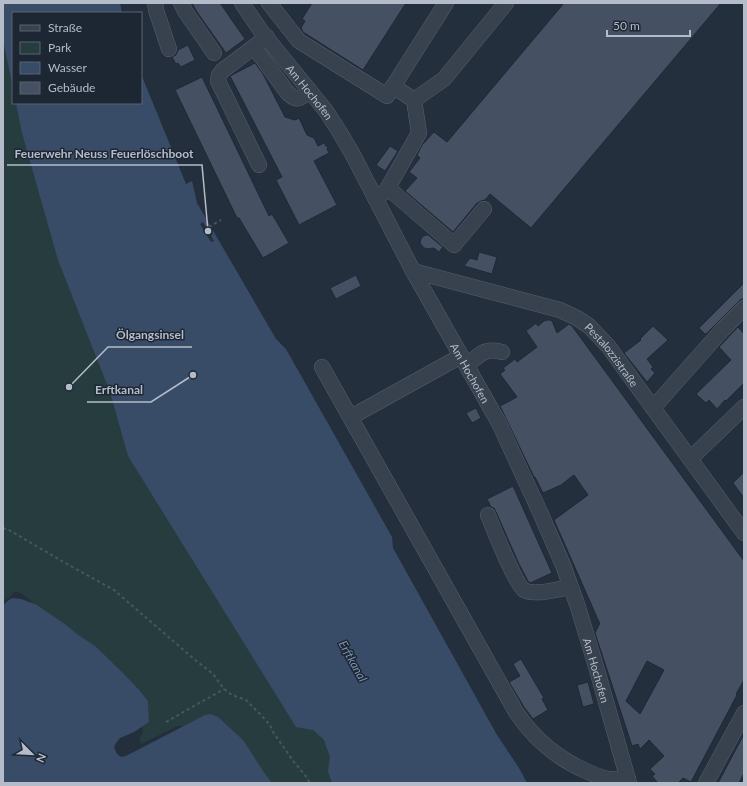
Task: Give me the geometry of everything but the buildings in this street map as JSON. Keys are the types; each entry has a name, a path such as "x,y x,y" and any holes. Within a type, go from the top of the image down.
{"street":[{"path":"155,3 169,49"},
{"path":"181,3 214,53"},
{"name":"Am Hochofen","path":"242,3 266,37 326,111 339,131 413,271 499,423 563,565 578,607 631,782"},
{"path":"269,3 299,41 387,96 446,3"},
{"path":"414,100 444,79 506,3"},
{"path":"259,165 218,81 219,75 222,71 266,37"},
{"path":"254,47 291,97 300,98 310,91"},
{"path":"375,198 386,191 419,133 414,100 393,86"},
{"path":"388,188 454,245 484,209"},
{"name":"Pestalozzistraße","path":"413,271 560,310 578,318 589,326 608,346 744,533"},
{"path":"653,408 723,329 744,308"},
{"path":"351,417 483,352 494,349 502,352"},
{"path":"322,367 516,712 534,736 561,758 599,776 631,782"},
{"path":"690,459 744,407"},
{"path":"488,515 513,573 520,586 525,591 535,593 548,592 570,587"},
{"path":"706,783 744,713"}],"path":[{"path":"210,226 221,220"},
{"path":"3,528 114,590 213,674 224,689 232,695 246,700 270,725 273,732 310,783"},
{"path":"166,722 224,689"}],"green space":[{"path":"3,3 6,3 12,12 12,104 28,104 354,783 260,783 191,726 177,726 141,744 139,738 143,732 142,718 124,697 27,597 19,592 13,592 11,596 3,602"}],"water":[{"path":"3,3 120,3 122,12 12,12 12,83 3,40"},
{"path":"142,76 186,184 192,181 197,203 276,339 286,349 392,537 393,548 497,735 527,783 332,783 328,771 330,757 324,740 313,730 296,727 128,456 110,392 58,260 22,133 16,104 142,104"},
{"path":"13,598 21,599 37,605 95,646 124,674 148,701 149,722 134,732 120,738 114,747 117,754 121,757 126,756 205,715 211,714 218,717 243,740 272,783 3,783 3,605"}],"pier":[{"path":"203,222 206,227 208,226 213,234 211,236 214,241 211,242 200,224"}],"place":[{"name":"Feuerwehr Neuss Feuerlöschboot","path":"208,231"},
{"name":"Erftkanal","path":"193,375"},
{"name":"Ölgangsinsel","path":"69,387"}]}
